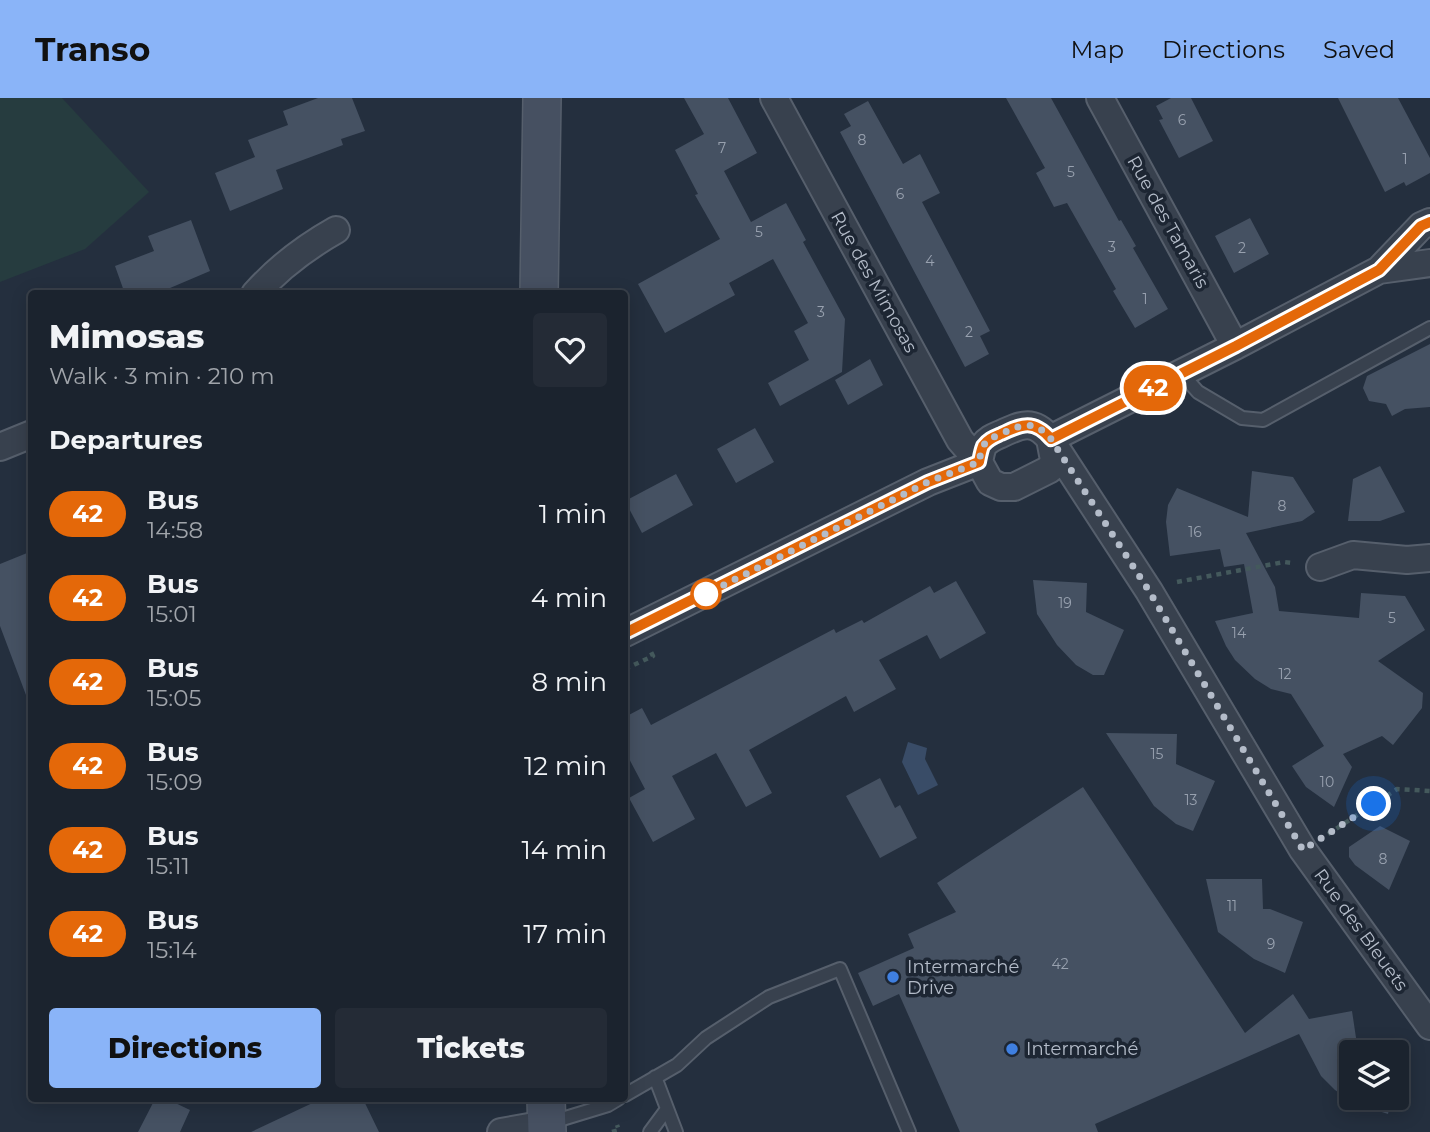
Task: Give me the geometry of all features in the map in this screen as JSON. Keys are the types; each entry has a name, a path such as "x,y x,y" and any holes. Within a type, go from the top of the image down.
{"main road":[{"path":"540,290 542,98"}],"street":[{"name":"Rue des Mimosas","path":"774,98 960,440 979,462"},
{"name":"Rue des Tamaris","path":"1100,98 1236,346"},
{"path":"1051,439 1182,374 1379,270 1421,226 1430,222"},
{"path":"258,290 276,270 303,248 336,230"},
{"path":"1379,270 1430,264"},
{"path":"1021,425 1043,430 1051,439 1054,460 1050,469 1014,487 1001,487 990,482 979,462 982,449 989,440 1021,425"},
{"path":"0,447 28,436"},
{"name":"Rue des Bleuets","path":"1051,439 1149,591 1303,850 1430,1026"},
{"path":"628,632 928,482 979,462"},
{"path":"1320,567 1353,555 1407,560 1430,558"},
{"path":"501,1132 546,1118"}],"lane":[{"path":"1182,374 1198,392 1242,418 1263,420 1430,328"},
{"path":"628,1093 677,1065 706,1038 769,996 840,969 909,1132"},
{"path":"655,1077 676,1132"},
{"path":"546,1118 613,1102"},
{"path":"650,1132 667,1109"}],"path":[{"path":"1149,591 1168,584 1284,562 1320,567"},
{"path":"1303,850 1397,789 1430,791"}],"green space":[{"path":"0,98 62,98 149,192 85,249 0,282"}],"water":[{"path":"908,742 927,748 925,759 938,785 918,795 902,762"}],"building":[{"path":"318,98 352,98 365,131 341,139 343,145 276,170 283,189 230,211 215,173 255,157 248,140 288,125 283,111"},
{"path":"684,98 728,98 757,153 724,171 751,222 786,203 806,240 803,242 845,319 842,372 780,406 768,383 809,360 794,331 808,323 773,259 729,283 735,295 665,333 638,284 720,239 695,195 698,194 675,150 704,134"},
{"path":"1006,98 1051,98 1119,221 1121,220 1136,246 1133,248 1168,309 1135,328 1067,203 1054,207 1036,173 1045,168"},
{"path":"1171,98 1191,98 1213,141 1179,158 1159,120 1163,119 1156,106"},
{"path":"1338,98 1398,98 1430,158 1430,173 1406,186 1404,182 1385,192"},
{"path":"868,101 903,164 920,154 940,193 922,202 990,331 980,336 989,354 965,367 840,132 851,126 844,114"},
{"path":"1250,218 1269,254 1234,273 1215,236"},
{"path":"191,220 210,271 165,290 124,290 115,266 154,251 148,236"},
{"path":"1430,344 1430,407 1405,409 1392,416 1386,404 1369,401 1363,388 1367,376"},
{"path":"870,359 883,385 848,405 835,380"},
{"path":"755,428 774,462 736,483 717,449"},
{"path":"1380,466 1405,512 1380,521 1348,521 1353,479"},
{"path":"1252,471 1293,477 1315,512 1302,521 1246,533 1275,587 1279,611 1359,618 1361,593 1405,596 1425,630 1378,661 1423,693 1422,708 1393,745 1382,736 1343,754 1352,767 1334,807 1306,787 1292,766 1324,746 1291,694 1271,689 1255,679 1235,660 1215,621 1253,613 1244,564 1224,567 1220,549 1170,556 1166,522 1168,505 1177,488 1248,517"},
{"path":"676,474 693,505 642,533 628,507 628,499"},
{"path":"28,553 28,700 0,626 0,564"},
{"path":"1033,580 1087,583 1086,612 1124,630 1104,675 1093,675 1076,665 1057,645 1037,614"},
{"path":"956,581 986,633 940,659 927,635 879,660 896,689 854,712 846,696 749,750 772,793 746,807 716,753 672,776 695,819 653,842 629,798 645,789 628,757 628,715 642,708 651,725 834,629 836,633 862,620 864,623 930,586 934,593"},
{"path":"1106,733 1177,734 1176,764 1215,781 1193,831 1176,824 1154,806"},
{"path":"880,778 895,808 900,805 917,838 880,858 846,796"},
{"path":"1083,787 1245,1033 1293,994 1309,1019 1352,1011 1356,1040 1339,1040 1339,1093 1321,1076 1299,1034 1095,1124 1098,1132 960,1132 899,994 873,1006 858,973 914,948 908,934 956,912 937,883"},
{"path":"1380,826 1410,841 1389,890 1355,865 1349,857 1349,847"},
{"path":"1206,879 1262,879 1263,909 1270,909 1303,922 1285,973 1254,959 1218,932"},
{"path":"153,1102 173,1102 190,1110 180,1132 138,1132"},
{"path":"315,1102 364,1102 379,1132 251,1132"}],"bus line":[{"name":"42","path":"628,632 928,482 979,462 982,449 989,440 1005,432 1021,425 1034,426 1043,430 1051,439 1236,346 1379,270 1421,226 1430,222"}],"place":[{"name":"Intermarché Drive","path":"893,977"},
{"name":"Intermarché","path":"1012,1049"}],"route":[{"path":"706,594 698,598 928,482 979,462 982,449 989,440 1021,425 1034,426 1043,430 1051,439 1149,591 1303,850 1374,804"}]}
